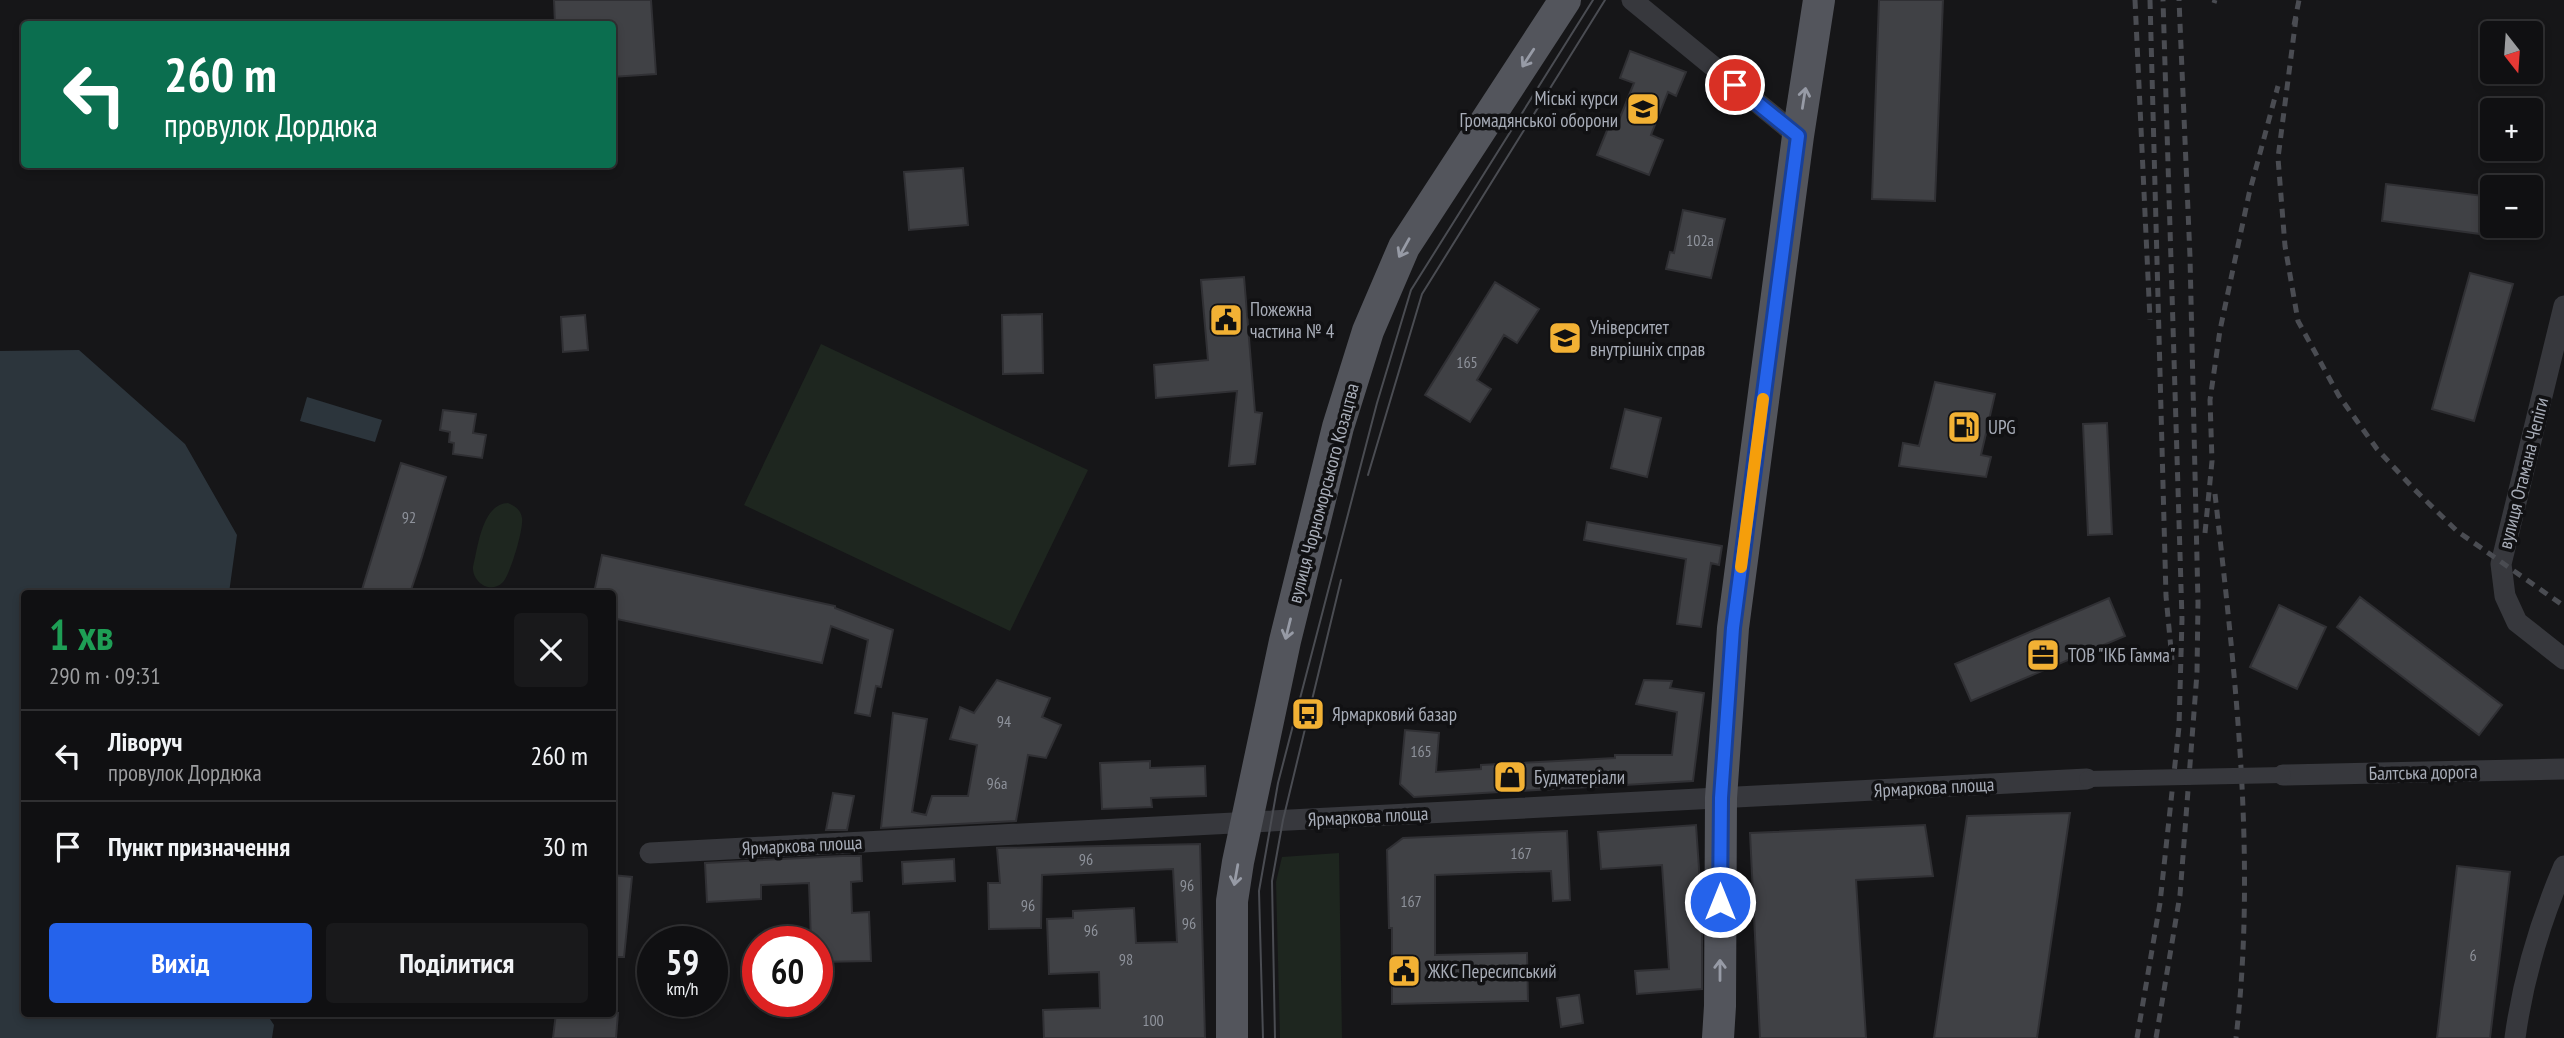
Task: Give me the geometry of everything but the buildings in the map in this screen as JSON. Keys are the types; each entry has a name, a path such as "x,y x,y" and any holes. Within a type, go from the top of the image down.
{"main road":[{"name":"вулиця Чорноморського Козацтва","path":"1232,1038 1232,901 1247,822 1285,641 1335,440 1368,331 1404,247 1565,0"},
{"path":"1717,1038 1720,1006 1721,798 1733,628 1798,136 1819,0"}],"street":[{"path":"1632,0 1798,136"},
{"name":"вулиця Отамана Чепіги","path":"2564,306 2501,564 2505,596 2517,622 2564,659"},
{"name":"Балтська дорога","path":"2283,775 2564,769"},
{"path":"2087,779 2283,775"},
{"name":"Ярмаркова площа","path":"650,853 2087,779"},
{"path":"2515,1038 2521,993 2544,912 2564,866"}],"shaded area":[{"path":"821,344 1088,470 1010,631 744,505"},
{"path":"79,350 185,444 237,535 229,590 21,590 21,1017 269,1017 274,1025 272,1038 0,1038 0,351"},
{"path":"307,397 382,420 375,442 300,421"},
{"path":"508,503 521,515 519,541 506,578 498,586 488,587 476,578 473,567 479,538 492,511 499,505"},
{"path":"1339,853 1342,1038 1280,1038 1276,882 1282,857"}],"tram line":[{"path":"1263,1038 1259,891 1278,783 1377,403 1411,290 1593,0"},
{"path":"1368,475 1422,294 1605,0"},
{"path":"1275,1038 1272,881 1283,820 1341,580"}],"railway":[{"path":"2135,0 2150,320"},
{"path":"2150,0 2166,596 2172,660"},
{"path":"2137,1038 2160,903 2179,727 2182,619 2163,0"},
{"path":"2156,1038 2180,895 2197,673 2198,603 2190,257 2179,0"},
{"path":"2294,25 2299,0"},
{"path":"2296,18 2278,158 2285,246 2298,321 2339,396 2377,449 2414,489 2457,531 2564,606"},
{"path":"2205,533 2212,461 2210,400 2220,330 2249,194 2278,86"},
{"path":"2215,494 2236,697 2244,834 2242,970 2236,1038"}],"slow traffic":[{"path":"1741,567 1763,399"}],"place":[{"name":"Міські курси Громадянської оборони","path":"1643,109"},
{"name":"Пожежна частина № 4","path":"1226,320"},
{"name":"Університет внутрішніх справ","path":"1565,338"},
{"name":"UPG","path":"1964,427"},
{"name":"ТОВ \"ІКБ Гамма\"","path":"2043,655"},
{"name":"Ярмарковий базар","path":"1308,714"},
{"name":"Будматеріали","path":"1510,777"},
{"name":"ЖКС Пересипський","path":"1404,971"}],"route":[{"path":"1720,902 1721,798 1733,628 1798,136 1735,85"}]}
